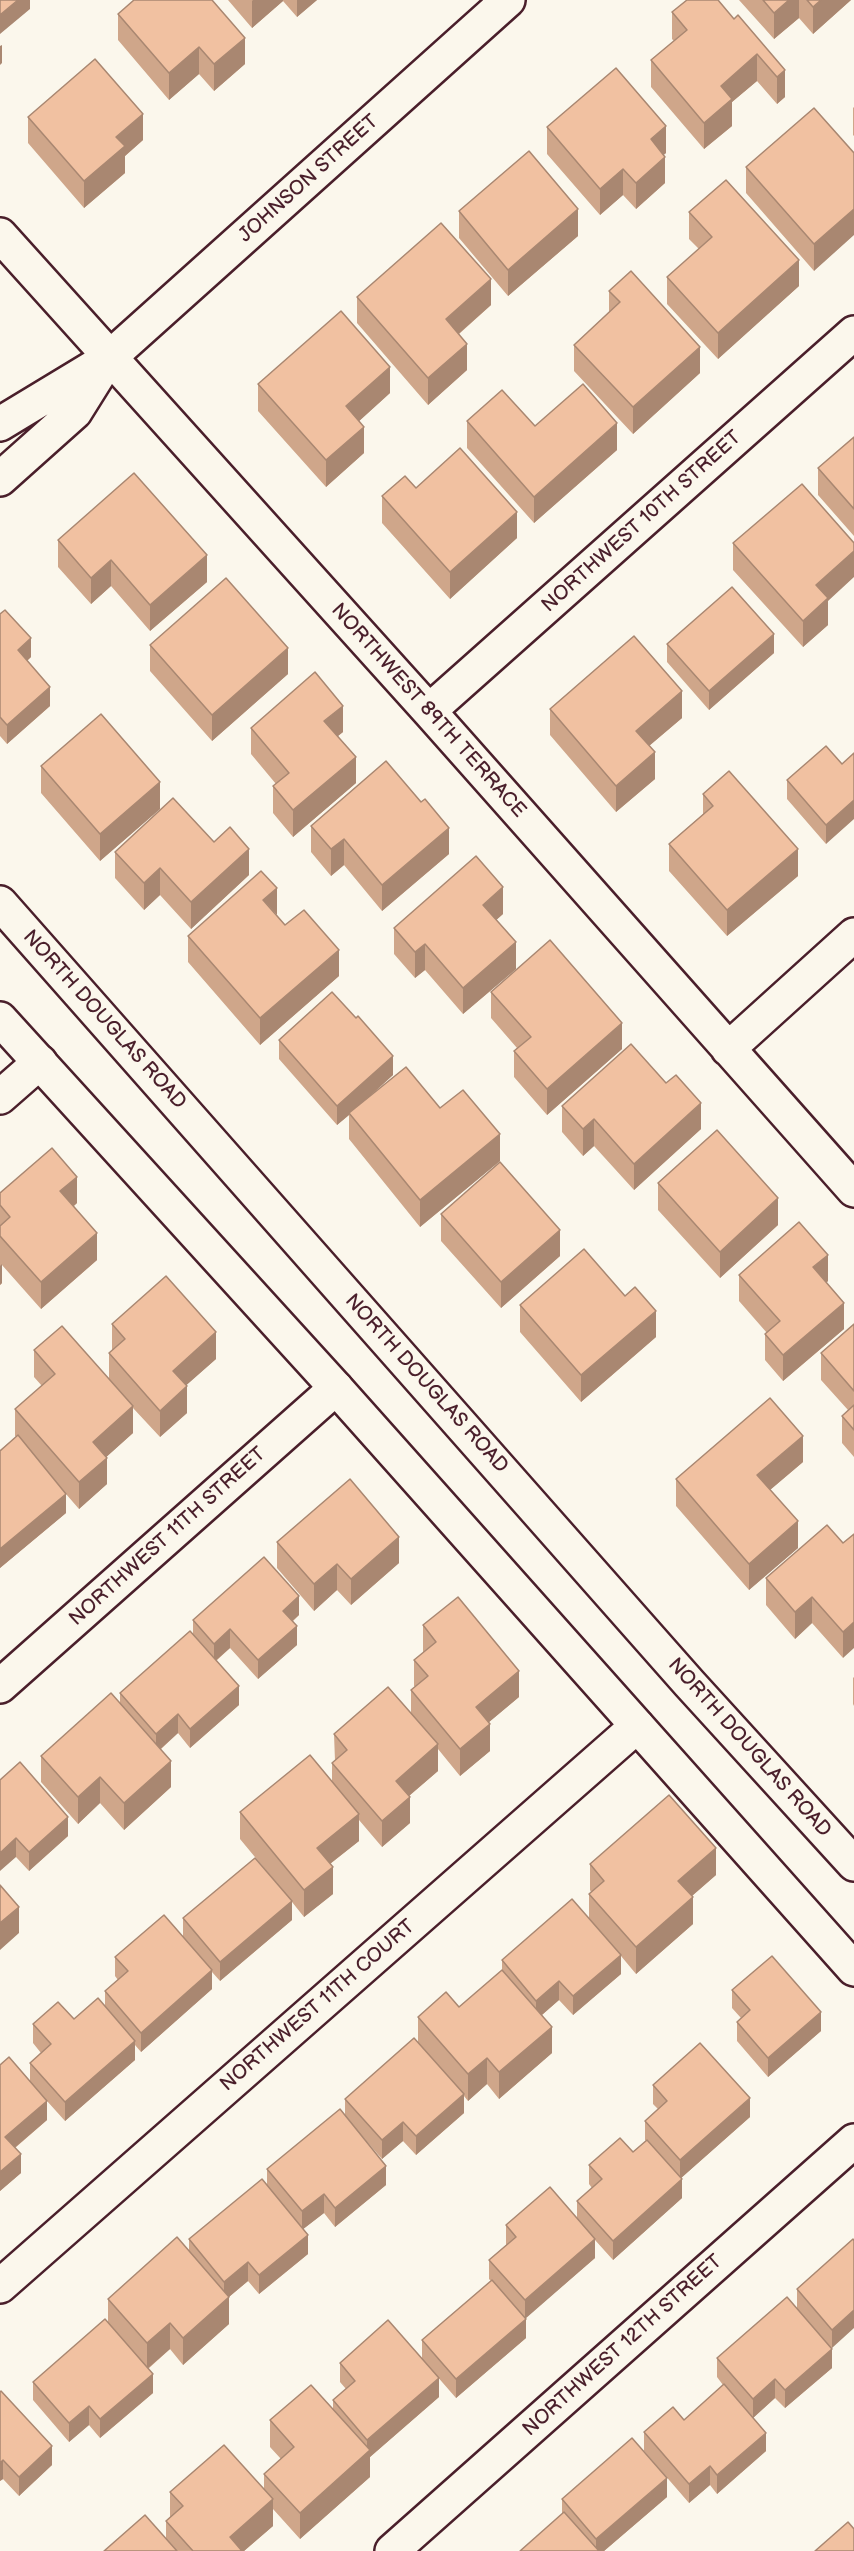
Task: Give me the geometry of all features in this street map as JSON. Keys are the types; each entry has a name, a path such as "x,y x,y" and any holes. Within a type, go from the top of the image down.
{"street":[{"name":"JOHNSON STREET","path":"0,424 109,358 508,0"},
{"name":"NORTHWEST 89TH TERRACE","path":"0,235 429,711 854,1190"},
{"name":"NORTHWEST 10TH STREET","path":"429,711 854,333"},
{"name":"JOHNSON STREET","path":"0,479 75,412 109,358"},
{"name":"NORTH DOUGLAS ROAD","path":"0,903 689,1683 854,1864"},
{"path":"728,1049 854,935"},
{"path":"0,1019 336,1388 854,1969"},
{"path":"0,1097 40,1062"},
{"name":"NORTHWEST 11TH STREET","path":"0,1686 336,1388"},
{"name":"NORTHWEST 11TH COURT","path":"0,2286 637,1726"},
{"name":"NORTHWEST 12TH STREET","path":"393,2551 854,2141"}],"building":[{"path":"0,0 18,0 0,15"},
{"path":"134,0 212,0 245,38 214,64 199,47 169,73 118,14"},
{"path":"687,0 718,0 734,19 738,15 785,70 777,77 757,54 721,86 732,99 704,123 651,60 687,30 672,12"},
{"path":"763,0 789,0 774,13"},
{"path":"807,0 821,0 813,7"},
{"path":"95,59 143,114 116,137 125,146 84,181 28,117"},
{"path":"616,68 666,126 651,139 665,157 636,183 623,169 600,189 547,127"},
{"path":"814,108 854,153 854,209 814,244 746,167"},
{"path":"529,151 578,209 508,270 459,211"},
{"path":"726,180 799,260 718,333 667,277 712,237 689,212"},
{"path":"441,223 491,279 446,319 467,344 428,378 357,297"},
{"path":"631,271 700,347 633,407 574,345 620,302 609,291"},
{"path":"341,311 390,367 346,406 364,427 326,460 258,384"},
{"path":"583,384 617,423 534,497 467,421 502,390 535,426"},
{"path":"854,437 854,509 818,468"},
{"path":"460,448 517,512 450,572 382,496 405,476 416,488"},
{"path":"134,473 207,555 150,605 111,560 91,578 58,540"},
{"path":"802,484 854,543 854,551 816,585 828,598 803,621 733,543"},
{"path":"226,578 288,648 212,715 150,645"},
{"path":"732,587 774,634 709,691 667,644"},
{"path":"5,610 31,638 18,650 50,687 7,725 0,717 0,614"},
{"path":"634,636 682,691 636,731 655,752 616,786 550,709"},
{"path":"315,672 343,706 324,721 356,757 293,810 273,786 289,773 251,728"},
{"path":"101,714 160,782 100,834 41,766"},
{"path":"826,746 842,764 854,753 854,800 826,825 787,780"},
{"path":"386,761 421,802 425,799 449,828 382,885 344,839 331,849 311,826"},
{"path":"729,771 798,849 727,910 669,844 713,806 703,794"},
{"path":"173,798 214,842 230,827 249,849 191,902 160,868 144,883 115,852"},
{"path":"476,856 503,887 483,905 516,942 463,988 425,944 415,952 394,928"},
{"path":"261,871 277,888 263,900 285,925 304,910 339,950 260,1018 188,936"},
{"path":"550,940 622,1023 547,1089 514,1051 531,1037 491,992"},
{"path":"332,992 356,1018 358,1016 393,1056 337,1106 279,1040"},
{"path":"631,1044 666,1083 676,1075 701,1103 634,1164 594,1119 583,1129 562,1106"},
{"path":"406,1067 440,1108 463,1090 500,1134 420,1200 349,1113"},
{"path":"717,1130 778,1198 720,1252 658,1183"},
{"path":"52,1148 77,1177 60,1191 97,1233 41,1282 0,1236 0,1226 10,1217 0,1205 0,1193"},
{"path":"500,1162 560,1230 501,1282 441,1214"},
{"path":"799,1222 828,1255 813,1267 844,1303 783,1355 765,1334 780,1321 739,1275"},
{"path":"584,1249 625,1296 635,1287 656,1311 581,1375 520,1305"},
{"path":"166,1276 216,1332 173,1371 187,1386 160,1411 109,1353 125,1339 112,1324"},
{"path":"854,1324 854,1391 821,1353"},
{"path":"62,1326 133,1406 93,1442 107,1458 79,1482 15,1409 55,1374 34,1350"},
{"path":"770,1398 803,1436 757,1475 798,1521 749,1564 676,1479"},
{"path":"854,1405 854,1430 842,1416"},
{"path":"18,1435 66,1494 0,1549 0,1451"},
{"path":"350,1479 399,1537 351,1579 337,1564 314,1584 277,1542"},
{"path":"827,1525 843,1543 854,1534 854,1622 843,1632 812,1597 795,1612 766,1578"},
{"path":"264,1557 299,1596 283,1611 297,1626 258,1660 230,1629 214,1644 193,1620"},
{"path":"458,1597 519,1671 476,1707 490,1724 460,1749 411,1690 428,1676 414,1660 436,1642 423,1625"},
{"path":"190,1631 239,1686 190,1729 178,1714 156,1734 120,1693"},
{"path":"388,1687 438,1744 396,1781 410,1797 382,1821 332,1763 347,1750 334,1734"},
{"path":"111,1693 171,1761 124,1803 100,1777 78,1797 41,1756"},
{"path":"310,1755 359,1814 317,1848 333,1867 304,1890 240,1812"},
{"path":"20,1762 68,1817 29,1852 16,1838 0,1853 0,1780"},
{"path":"669,1795 716,1848 678,1881 693,1897 636,1947 589,1894 604,1881 590,1864"},
{"path":"255,1858 292,1901 220,1962 183,1918"},
{"path":"0,1885 19,1907 0,1923"},
{"path":"572,1899 621,1955 573,1996 559,1981 536,2001 502,1960"},
{"path":"164,1915 212,1970 141,2033 105,1991 128,1971 115,1957"},
{"path":"772,1956 821,2012 768,2058 737,2022 750,2010 732,1990"},
{"path":"502,1970 552,2027 499,2072 487,2058 468,2074 418,2017 446,1992 459,2007"},
{"path":"98,1998 135,2041 65,2102 30,2063 51,2044 33,2024 58,2002 74,2019"},
{"path":"414,2038 464,2094 416,2136 403,2122 382,2140 345,2099"},
{"path":"700,2043 750,2098 680,2160 645,2121 667,2101 653,2085"},
{"path":"9,2057 47,2101 5,2137 21,2154 0,2172 0,2065"},
{"path":"340,2109 386,2166 335,2208 324,2194 302,2211 267,2169"},
{"path":"620,2138 633,2152 647,2140 682,2179 613,2241 577,2201 602,2179 589,2165"},
{"path":"262,2179 308,2235 259,2275 248,2262 224,2282 189,2239"},
{"path":"550,2187 595,2239 525,2300 489,2260 516,2237 506,2225"},
{"path":"177,2237 229,2297 183,2338 170,2323 147,2343 108,2299"},
{"path":"853,2239 854,2310 832,2330 797,2289"},
{"path":"492,2280 526,2319 456,2379 422,2340"},
{"path":"787,2297 832,2349 785,2390 775,2379 753,2399 717,2358"},
{"path":"105,2319 153,2374 100,2419 89,2406 69,2423 33,2382"},
{"path":"388,2320 439,2378 367,2440 333,2400 355,2381 340,2363"},
{"path":"724,2384 766,2433 717,2475 710,2466 689,2484 644,2432 673,2407 684,2420"},
{"path":"311,2385 370,2450 300,2513 264,2474 294,2447 270,2420"},
{"path":"1,2391 52,2446 19,2477 3,2460 0,2463"},
{"path":"632,2438 667,2478 596,2539 562,2499"},
{"path":"224,2445 273,2499 230,2537 242,2551 193,2551 166,2521 183,2506 170,2492"},
{"path":"564,2512 599,2551 520,2551"},
{"path":"145,2515 177,2551 104,2551"},
{"path":"848,2522 854,2529 854,2551 815,2551"}]}
